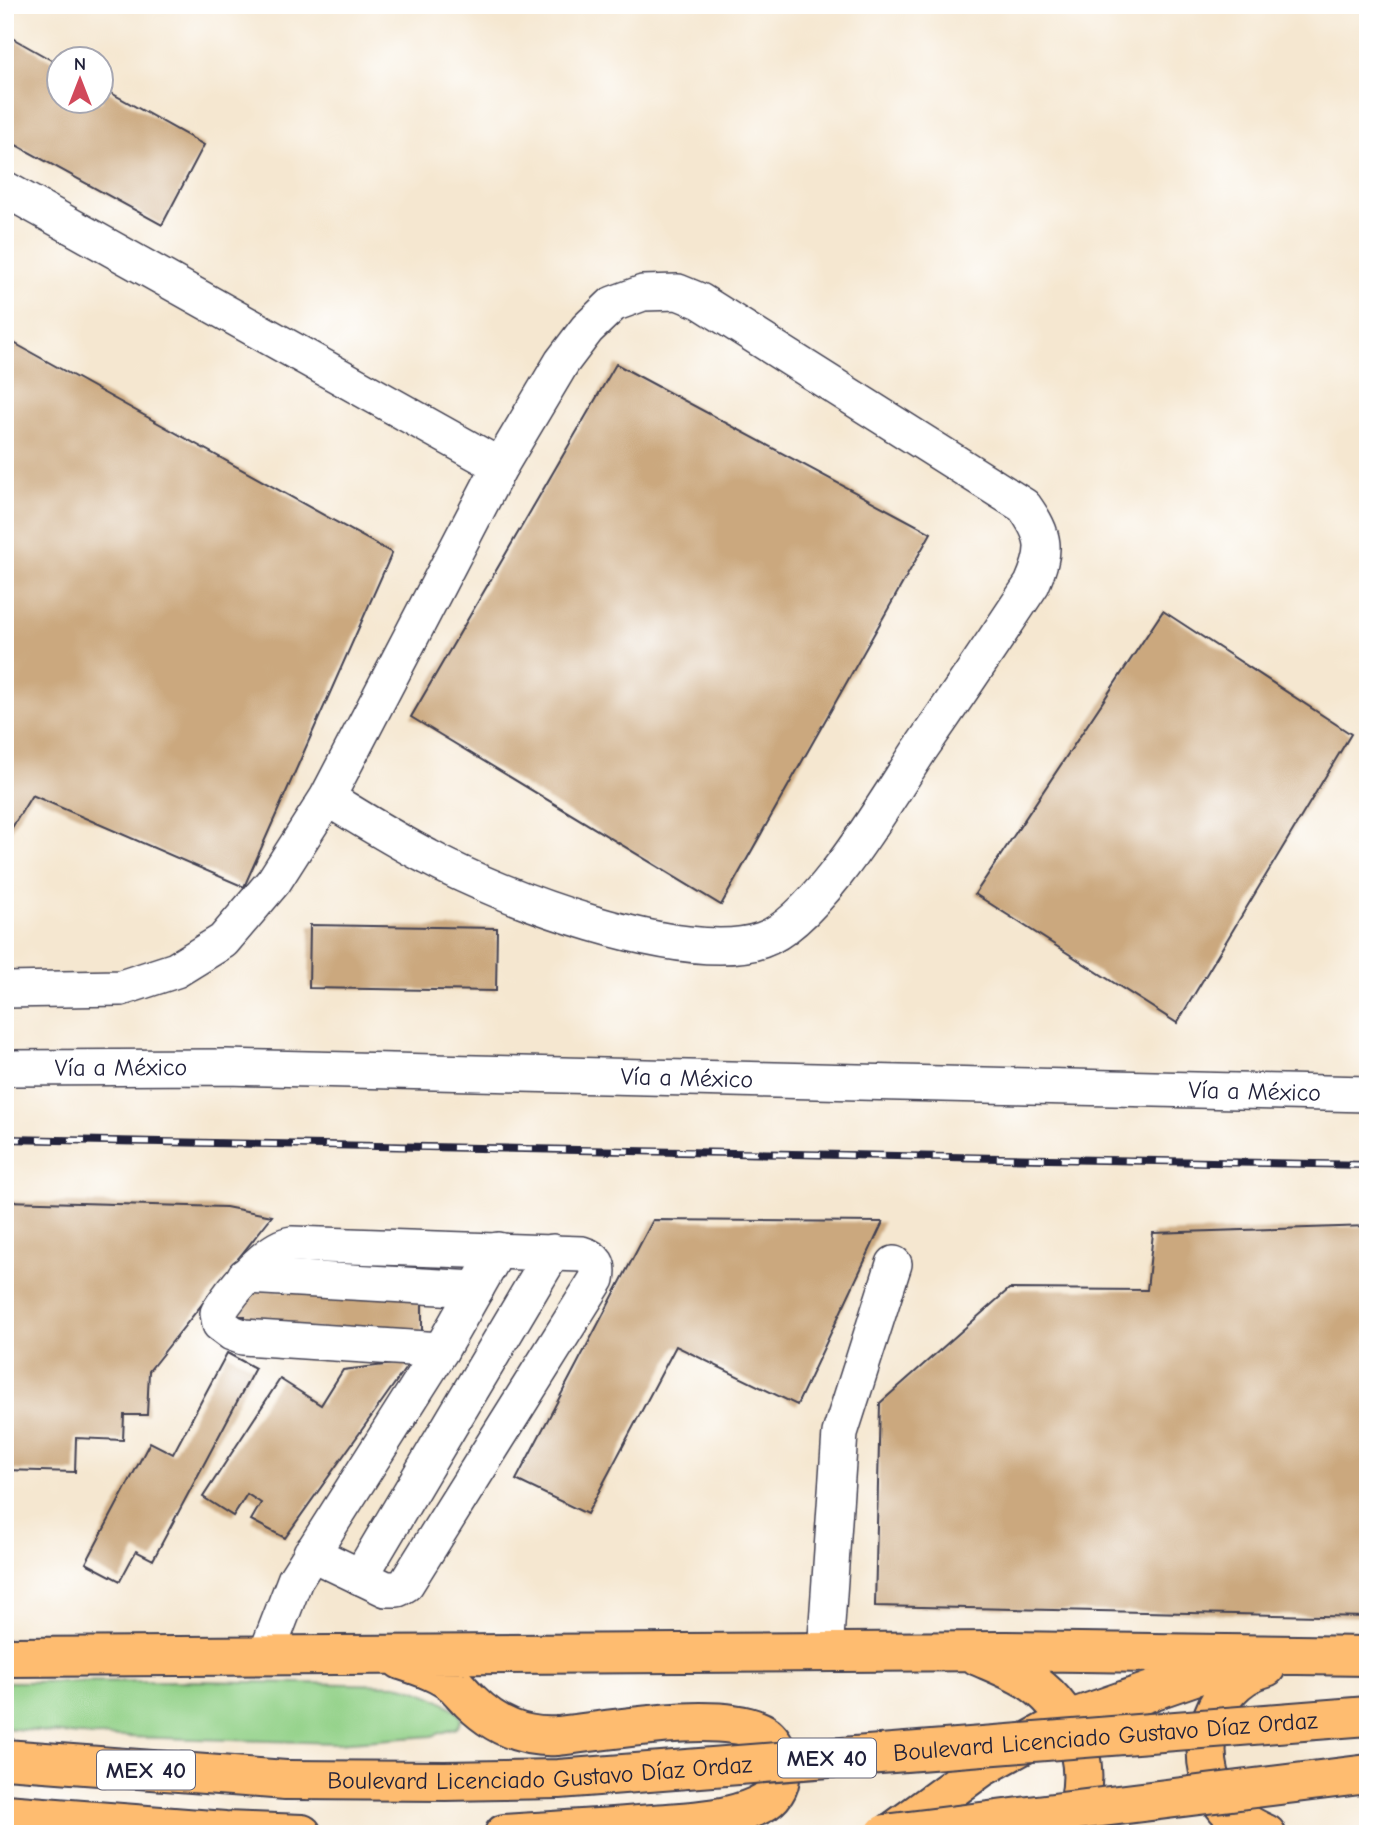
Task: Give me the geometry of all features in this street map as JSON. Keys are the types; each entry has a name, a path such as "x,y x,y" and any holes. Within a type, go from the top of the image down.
{"main road":[{"path":"934,1651 978,1656 1027,1679 1049,1696 1068,1720 1076,1737 1083,1780 1080,1802 1065,1834"},
{"path":"5,1657 934,1651 1368,1656"},
{"path":"369,1655 399,1659 442,1676 488,1717 505,1728 522,1734 557,1737 705,1721 734,1723 759,1730 774,1744 780,1760 780,1778 776,1793 759,1806 717,1819 504,1834"},
{"path":"887,1834 982,1767 1068,1720 1203,1674 1277,1655"},
{"path":"1266,1834 1247,1825 1230,1811 1217,1794 1205,1753 1207,1731 1226,1693 1243,1678 1262,1668 1323,1656"},
{"name":"Boulevard Licenciado Gustavo Díaz Ordaz","path":"5,1759 286,1780 559,1779 1368,1716"},
{"path":"887,1834 1368,1774"},
{"path":"5,1814 225,1831 302,1834"},
{"path":"717,1819 739,1824 753,1834"}],"street":[{"path":"5,189 500,466"},
{"path":"5,990 121,988 176,970 223,941 274,881 327,798 500,466 562,362 587,329 612,304 643,293 678,292 700,301 1024,506 1036,524 1043,542 1042,561 1032,584 842,866 799,917 762,940 717,947 667,943 589,921 513,896 429,858 327,798"},
{"name":"Vía a México","path":"5,1068 226,1067 1368,1094"},
{"path":"311,1553 386,1589 398,1589 406,1584 597,1279 597,1263 591,1256 553,1252 292,1244 276,1248 245,1276 218,1312 220,1324 232,1334 243,1336 441,1350"},
{"path":"266,1655 295,1580 441,1350 498,1250"},
{"path":"360,1577 553,1252"},
{"path":"825,1653 841,1433 894,1264"},
{"path":"245,1276 476,1289"}],"green space":[{"path":"193,1681 399,1685 445,1703 459,1712 461,1720 456,1728 432,1736 336,1743 91,1736 5,1728 5,1682"}],"building":[{"path":"5,34 46,57 46,116 116,116 116,96 204,145 162,225 5,139"},
{"path":"5,338 392,553 244,887 32,795 5,839"},
{"path":"616,364 931,533 721,905 411,717"},
{"path":"1163,611 1351,734 1177,1023 975,894"},
{"path":"310,925 497,928 496,991 309,988"},
{"path":"5,1201 226,1207 272,1216 149,1371 147,1415 124,1415 123,1440 76,1438 75,1472 5,1470"},
{"path":"653,1220 883,1222 797,1405 676,1346 587,1514 516,1480"},
{"path":"1368,1226 1368,1617 875,1606 880,1403 1009,1289 1147,1290 1153,1233"},
{"path":"250,1290 422,1293 422,1332 245,1327 245,1316 235,1316 236,1300 249,1301"},
{"path":"227,1353 255,1368 153,1560 136,1551 120,1581 86,1563 150,1442 173,1454"},
{"path":"410,1362 285,1538 251,1520 261,1503 247,1494 233,1516 203,1497 280,1379 321,1405 343,1370"}],"railway":[{"path":"5,1139 1368,1165"}]}
